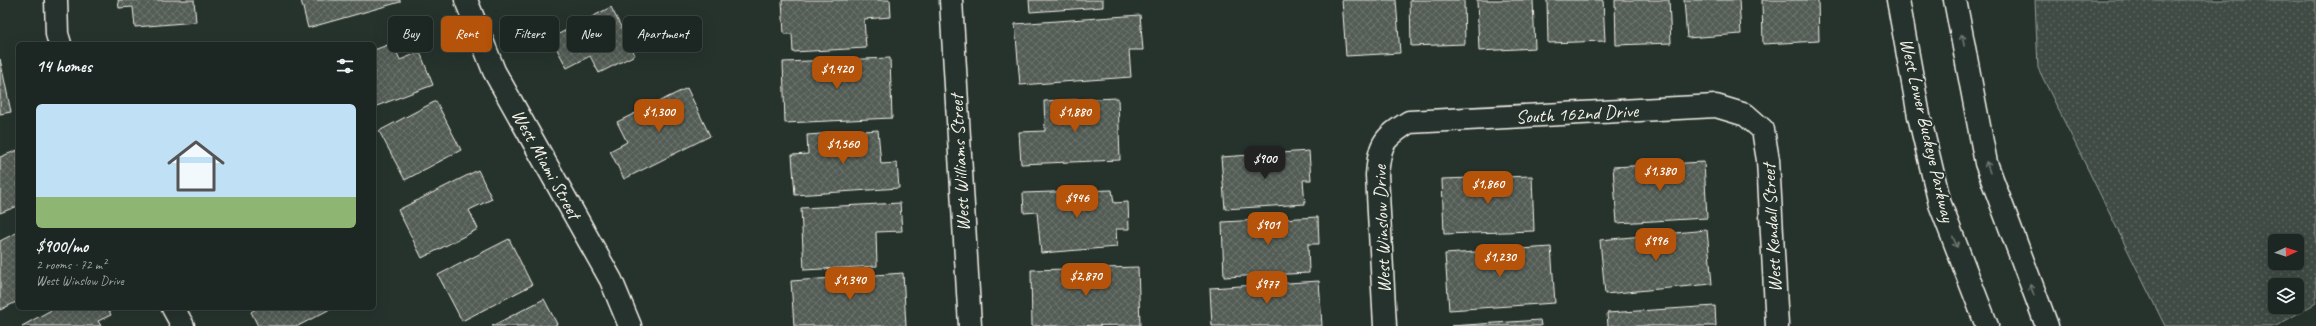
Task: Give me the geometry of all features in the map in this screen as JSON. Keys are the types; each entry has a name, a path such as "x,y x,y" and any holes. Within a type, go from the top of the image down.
{"street":[{"path":"56,0 57,34 59,42"},
{"name":"West Miami Street","path":"466,0 494,71 612,280 630,326"},
{"name":"West Williams Street","path":"951,0 970,326"},
{"name":"West Lower Buckeye Parkway","path":"1898,0 1919,116 1940,204 1987,326"},
{"path":"1955,0 1986,163 2047,326"},
{"name":"South 162nd Drive","path":"1388,135 1409,122 1716,106 1746,116 1763,130"},
{"name":"West Kendall Street","path":"1763,130 1768,160 1778,326"},
{"name":"West Winslow Drive","path":"1386,326 1377,175 1379,153 1388,135"},
{"path":"174,310 183,326"}],"shaded area":[{"path":"2035,0 2316,0 2316,303 2304,310 2304,278 2268,278 2268,314 2297,314 2276,326 2165,326 2038,68"}],"building":[{"path":"118,0 194,0 196,22 135,27 133,7 119,8"},
{"path":"301,0 400,0 400,2 308,28"},
{"path":"782,0 890,0 891,17 864,19 866,48 793,52 792,34 784,34"},
{"path":"1029,0 1103,0 1103,7 1030,12"},
{"path":"1342,0 1396,0 1400,53 1346,56"},
{"path":"1410,0 1464,0 1465,44 1411,46"},
{"path":"1477,0 1533,0 1535,48 1479,51"},
{"path":"1547,0 1603,0 1605,41 1548,43"},
{"path":"1615,0 1669,0 1671,43 1616,45"},
{"path":"1684,0 1739,0 1741,34 1687,38"},
{"path":"1762,0 1818,0 1819,41 1763,44"},
{"path":"611,7 623,31 623,52 634,52 635,55 599,73 590,56 567,68 558,52 559,34 567,30 567,52 615,52 615,16 594,16"},
{"path":"1140,15 1143,50 1129,50 1131,77 1020,85 1015,24"},
{"path":"388,45 388,52 397,52 400,60 420,52 433,85 376,106 376,49"},
{"path":"890,58 892,118 785,123 783,62"},
{"path":"0,59 11,112 0,114"},
{"path":"687,88 710,136 624,179 610,151 627,142 617,122"},
{"path":"1118,98 1120,160 1021,164 1019,132 1045,131 1044,101"},
{"path":"436,101 461,150 405,180 379,131"},
{"path":"878,130 881,164 897,163 899,188 795,195 792,155 808,154 807,135"},
{"path":"16,151 16,207 0,213 0,157"},
{"path":"1309,151 1311,180 1303,180 1305,204 1225,209 1221,157"},
{"path":"1704,162 1707,218 1617,223 1613,167"},
{"path":"478,170 492,199 469,210 478,229 422,258 398,210"},
{"path":"1532,176 1534,231 1444,234 1442,179"},
{"path":"1112,190 1114,203 1128,202 1129,229 1116,229 1117,247 1041,253 1037,212 1024,213 1023,193"},
{"path":"900,203 902,231 876,232 877,266 804,270 801,208"},
{"path":"1318,217 1319,244 1308,244 1309,273 1224,277 1222,222"},
{"path":"1707,230 1712,284 1605,294 1600,240"},
{"path":"16,233 16,302 0,310 0,241"},
{"path":"509,239 532,285 462,321 438,275"},
{"path":"1551,247 1555,303 1449,310 1445,254"},
{"path":"1138,267 1140,325 1032,326 1031,270"},
{"path":"903,273 906,326 794,326 791,281"},
{"path":"1319,281 1322,326 1212,326 1210,288"},
{"path":"544,299 557,324 554,326 492,326"},
{"path":"1715,306 1716,326 1608,326 1607,313"},
{"path":"51,310 109,310 111,315 98,321 101,326 22,326"},
{"path":"254,310 328,310 298,326 258,326 251,312"},
{"path":"1540,320 1541,326 1451,326"}]}
